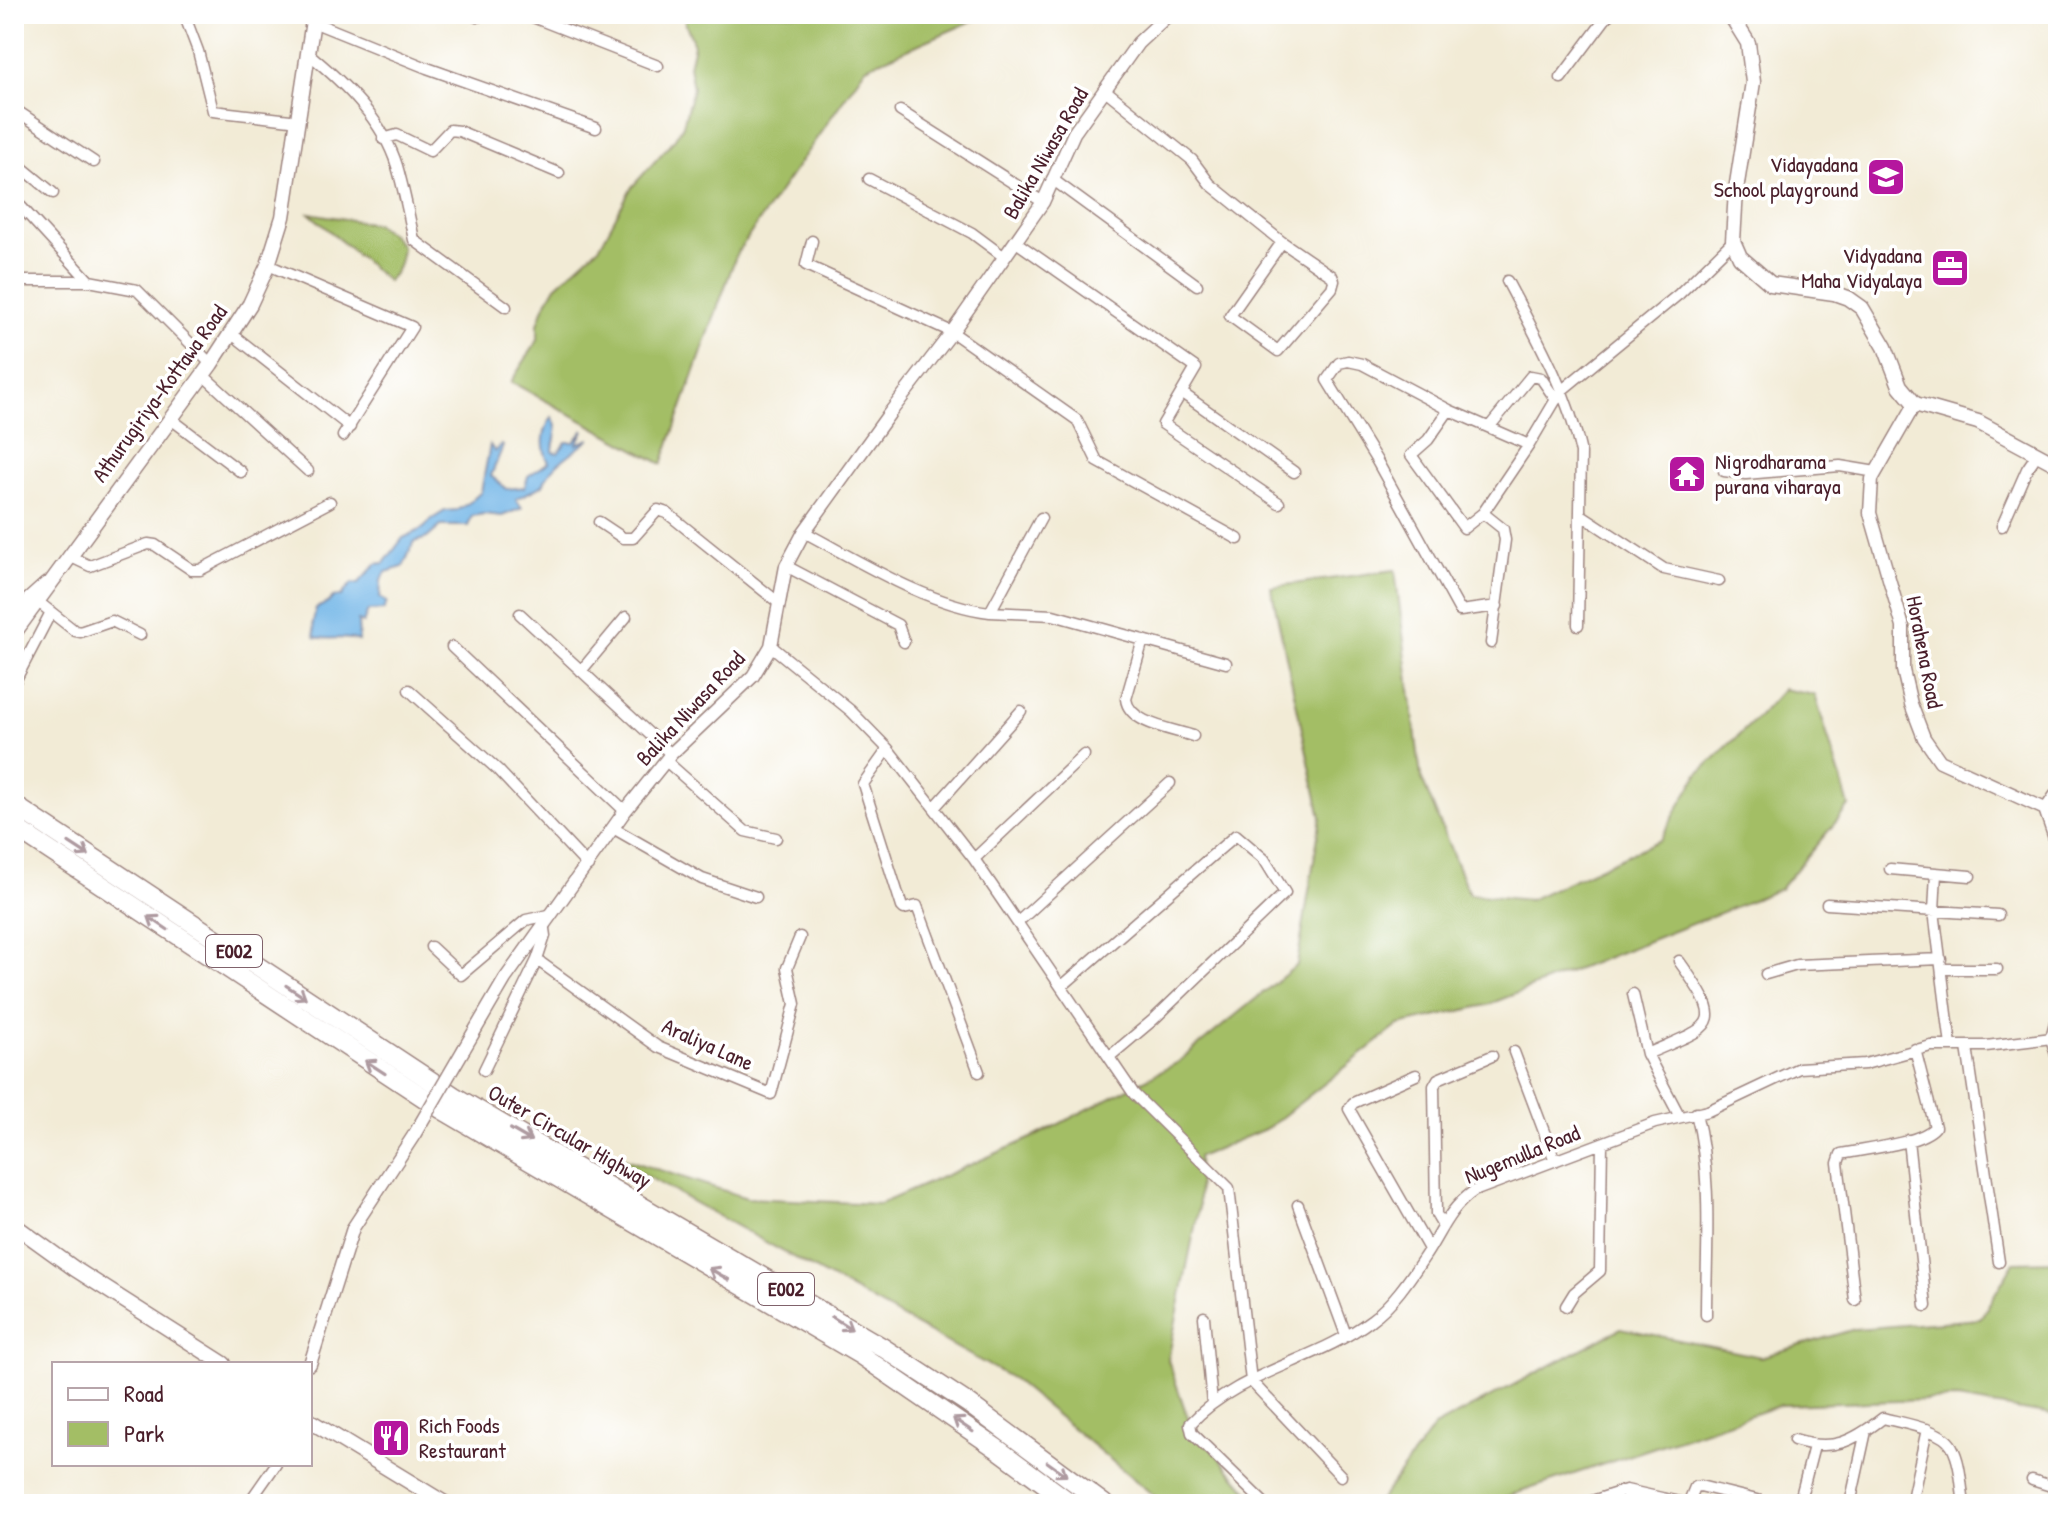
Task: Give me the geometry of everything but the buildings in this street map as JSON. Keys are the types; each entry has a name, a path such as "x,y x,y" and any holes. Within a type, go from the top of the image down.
{"highway":[{"name":"Outer Circular Highway","path":"14,805 454,1096 882,1347 969,1404 1104,1504"},
{"name":"Outer Circular Highway","path":"14,827 428,1101 862,1356 1072,1504"}],"main road":[{"path":"1730,14 1748,43 1753,82 1736,190 1733,241 1740,257 1771,284 1834,293 1862,308 1885,347 1900,386 1915,404 1978,422 2058,465"},
{"name":"Athurugiriya-Kottawa Road","path":"14,633 232,334 268,265 283,217 314,18"},
{"path":"14,1225 75,1269 221,1362"},
{"path":"312,1422 446,1504"}],"street":[{"path":"184,14 198,51 213,111 299,121"},
{"path":"470,14 477,17 484,14"},
{"path":"525,14 658,66"},
{"name":"Balika Niwasa Road","path":"311,1362 353,1228 414,1135 505,979 625,811 668,758 753,676 771,646 786,566 804,532 1016,242 1043,202 1074,133 1138,43 1169,14"},
{"path":"1561,78 1609,14"},
{"path":"314,18 427,68 596,128"},
{"path":"309,54 340,80 371,117 396,163 414,240 506,307"},
{"path":"1105,90 1192,160 1210,184 1282,242 1332,276 1332,288 1278,351 1230,316 1282,242"},
{"path":"14,109 94,162"},
{"path":"900,111 1043,202"},
{"path":"383,139 397,135 430,151 450,130 459,131 559,173"},
{"path":"14,161 53,193"},
{"path":"869,179 972,233 1003,256"},
{"path":"1052,179 1197,285"},
{"path":"14,199 89,281"},
{"path":"812,241 806,265 952,332 1077,420 1097,461 1238,539"},
{"path":"1449,410 1428,440 1411,455 1464,528 1483,513 1559,396 1679,294 1733,241"},
{"path":"1016,242 1196,368 1163,424 1279,503"},
{"path":"232,334 347,431 412,327 268,265"},
{"path":"14,281 89,281 137,290 207,369 308,471"},
{"path":"1507,281 1545,352 1559,396 1576,430 1581,453 1578,625"},
{"path":"1497,606 1460,611 1377,461 1327,380 1339,363 1362,364 1449,410 1529,445"},
{"path":"1490,426 1531,376 1541,378 1559,396"},
{"path":"1182,393 1294,472"},
{"name":"Horahena Road","path":"1915,404 1872,479 1870,513 1903,627 1903,670 1911,704 1924,738 1940,761 2045,809"},
{"path":"171,419 241,472"},
{"path":"2002,526 2027,469 2038,453"},
{"path":"1724,471 1746,474 1840,466 1876,472"},
{"path":"69,556 90,566 148,544 155,545 192,570 200,570 330,502"},
{"path":"599,522 623,538 633,538 658,510 667,513 779,603"},
{"path":"1483,513 1503,529 1505,540 1491,643"},
{"path":"1580,514 1664,569 1719,581"},
{"path":"990,612 1041,518"},
{"path":"804,532 901,584 973,610 1053,615 1226,663"},
{"path":"786,566 898,625 904,642"},
{"path":"14,611 56,573"},
{"path":"37,601 80,632 112,621 140,635"},
{"path":"14,683 51,612"},
{"path":"520,614 745,831 776,838"},
{"path":"581,671 626,617"},
{"path":"1143,640 1126,699 1127,706 1131,713 1140,718 1193,736"},
{"path":"771,646 851,711 888,749 974,859 1134,1094 1229,1188 1251,1381 1341,1476"},
{"path":"452,647 625,811"},
{"path":"409,690 498,770 588,866"},
{"path":"935,807 1021,711"},
{"path":"888,749 863,784 902,907 917,906 979,1072"},
{"path":"974,859 1084,755"},
{"path":"1018,922 1170,783"},
{"path":"2058,790 2045,809 2058,847"},
{"path":"613,828 702,879 756,897"},
{"path":"1061,987 1236,835 1264,859 1285,893 1153,1020 1109,1057"},
{"path":"1890,869 1970,876"},
{"path":"1936,873 1934,911 1951,1046"},
{"path":"1827,904 1998,915"},
{"path":"431,947 461,975 526,920 547,918 537,960 484,1070"},
{"name":"Araliya Lane","path":"537,960 658,1047 771,1094 795,1004 787,968 800,937"},
{"path":"1647,1054 1702,1030 1708,1021 1709,1009 1705,996 1679,961"},
{"path":"1766,974 1797,965 1942,964 1997,969"},
{"path":"1633,994 1647,1054 1680,1117"},
{"path":"2058,1015 2052,1038 2058,1058"},
{"name":"Nugemulla Road","path":"1265,1504 1192,1433 1190,1424 1202,1411 1251,1381 1372,1320 1394,1298 1457,1203 1474,1191 1655,1123 1708,1111 1799,1068 1865,1064 1915,1049 2052,1038"},
{"path":"1967,1047 1999,1262"},
{"path":"1855,1300 1838,1163 1841,1154 1908,1140 1930,1133 1935,1127 1915,1049"},
{"path":"1514,1052 1555,1161"},
{"path":"1443,1226 1436,1214 1434,1086 1438,1079 1492,1056"},
{"path":"1416,1075 1353,1103 1349,1109 1429,1249"},
{"path":"1696,1113 1703,1140 1707,1181 1706,1315"},
{"path":"1908,1140 1926,1306"},
{"path":"1566,1306 1574,1293 1600,1271 1602,1143"},
{"path":"1298,1205 1346,1335"},
{"path":"1204,1317 1212,1404"},
{"path":"1794,1440 1814,1446 1835,1445 1853,1440 1883,1418 1927,1429 1950,1443 1955,1453 1964,1504"},
{"path":"1911,1504 1927,1429"},
{"path":"1850,1504 1866,1431"},
{"path":"1799,1504 1814,1446"},
{"path":"248,1504 275,1466"},
{"path":"2032,1480 2058,1488"},
{"path":"1583,1504 1626,1490 1688,1504 1695,1487 1700,1486 1745,1501 1773,1504"},
{"path":"1626,1490 1629,1504"}],"green space":[{"path":"696,14 979,14 979,18 866,67 737,253 662,464 511,382 538,340 538,324 556,286 600,246 631,188 674,140 683,125 693,88 689,66 694,45 684,19"},
{"path":"309,213 375,224 391,234 402,247 394,273 387,281"},
{"path":"1395,570 1421,777 1469,894 1529,900 1660,840 1698,774 1783,689 1815,695 1849,806 1780,889 1487,1005 1399,1025 1268,1128 1198,1157 1199,1207 1168,1360 1190,1424 1255,1499 1302,1504 1164,1504 1013,1379 603,1152 747,1198 880,1204 1036,1136 1177,1063 1297,965 1321,817 1271,587"},
{"path":"2058,1261 2058,1416 1957,1399 1781,1405 1505,1497 1505,1504 1377,1504 1434,1427 1621,1328 1761,1357 1855,1329 1980,1319 2014,1262"}],"water":[{"path":"552,417 556,430 553,452 558,453 566,442 574,442 584,430 577,444 590,439 557,465 543,485 516,499 522,508 502,516 472,516 468,526 441,526 427,538 414,542 403,567 386,572 381,580 380,598 387,602 384,610 368,611 363,623 358,621 359,641 315,637 313,622 316,608 333,597 341,596 352,583 358,584 376,564 384,563 403,538 424,528 445,511 457,510 481,492 490,445 495,452 503,446 491,476 507,489 525,487 528,476 549,462 544,440"}],"place":[{"name":"Vidayadana School playground","path":"1886,177"},
{"name":"Vidyadana Maha Vidyalaya","path":"1950,268"},
{"name":"Nigrodharama purana viharaya","path":"1687,474"},
{"name":"Rich Foods Restaurant","path":"391,1438"}]}
